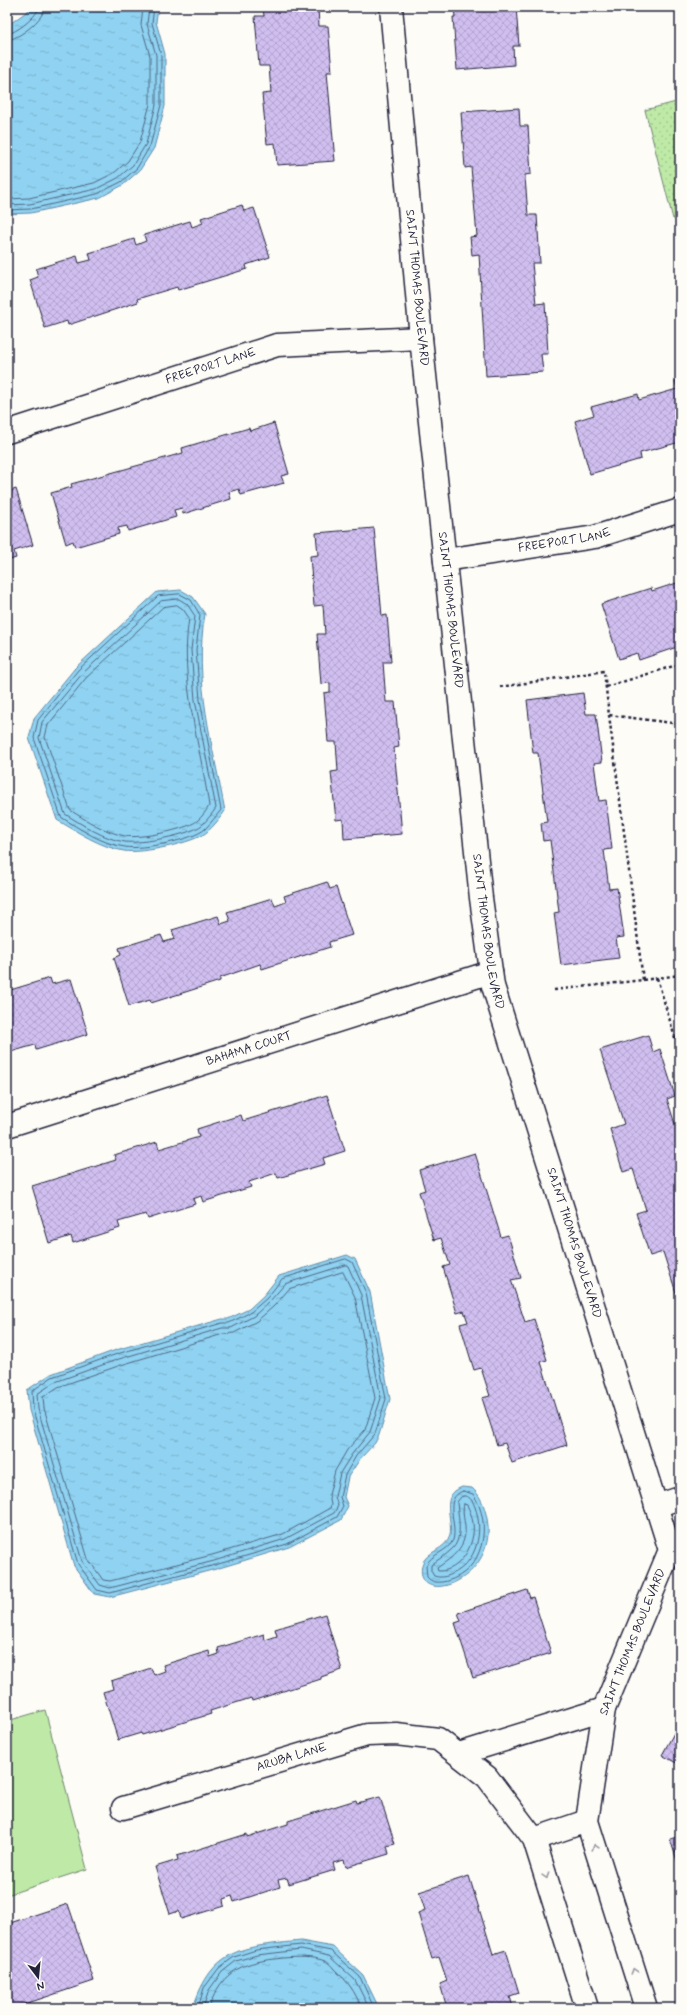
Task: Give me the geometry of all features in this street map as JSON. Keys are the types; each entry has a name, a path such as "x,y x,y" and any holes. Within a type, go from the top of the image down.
{"street":[{"name":"SAINT THOMAS BOULEVARD","path":"391,7 421,338 480,890 491,972 495,994 670,1550 604,1709 587,1821 646,2008"},
{"name":"FREEPORT LANE","path":"7,432 277,345 421,338"},
{"name":"FREEPORT LANE","path":"445,560 595,537 680,510"},
{"name":"BAHAMA COURT","path":"7,1126 491,972"},
{"path":"656,1506 680,1498"},
{"path":"459,1754 604,1709"},
{"name":"ARUBA LANE","path":"123,1808 368,1735 396,1734 438,1739 459,1754 487,1777 534,1839"},
{"path":"587,1821 534,1839 588,2008"}],"path":[{"path":"606,687 680,664"},
{"path":"500,686 604,671 643,980"},
{"path":"609,715 680,724"},
{"path":"554,990 643,980 680,974"},
{"path":"657,978 680,1054"}],"green space":[{"path":"680,101 680,218 673,219 645,110"},
{"path":"45,1710 87,1869 7,1895 7,1721"}],"water":[{"path":"33,7 158,7 156,22 165,54 165,106 154,148 140,170 123,185 99,198 31,213 7,214 7,26"},
{"path":"181,590 193,597 205,614 201,663 203,688 210,738 225,811 207,832 180,844 142,851 124,851 115,849 89,838 57,820 29,738 34,718 75,668 157,592"},
{"path":"347,1255 355,1259 370,1292 390,1399 379,1435 375,1443 360,1459 348,1477 344,1497 348,1506 341,1520 289,1547 216,1569 110,1597 94,1594 74,1566 29,1410 27,1390 51,1374 116,1350 222,1319 228,1319 249,1309 264,1295 279,1276"},
{"path":"462,1487 472,1488 475,1491 481,1500 486,1514 488,1537 482,1556 471,1571 457,1581 443,1586 431,1585 423,1578 422,1565 424,1560 431,1553 445,1544 448,1540 450,1535 448,1508 449,1501 455,1491"},
{"path":"301,1941 333,1947 363,1975 379,2008 193,2008 201,1988 210,1972 221,1961 247,1948"}],"building":[{"path":"263,7 318,7 319,26 328,26 332,72 327,72 335,161 277,165 275,143 267,144 262,94 271,93 269,66 259,66 255,16 264,16"},
{"path":"454,7 516,7 519,46 513,46 514,65 457,70 453,17 455,17"},
{"path":"519,108 520,126 528,126 531,174 525,175 525,177 528,215 537,215 540,263 532,263 536,304 545,303 548,354 541,354 543,372 486,376 479,254 472,255 470,237 477,236 471,167 465,168 461,112"},
{"path":"242,205 244,211 254,208 270,257 246,265 247,269 178,290 177,287 137,299 138,302 68,325 67,321 45,328 30,280 38,277 36,269 77,256 79,263 91,260 89,253 134,239 136,245 146,241 144,235 190,221 192,227 203,223 201,218"},
{"path":"680,379 680,442 640,453 641,459 590,474 575,421 594,415 591,407 638,394 639,400 677,389 675,381"},
{"path":"274,423 289,474 281,476 284,483 241,495 239,489 229,492 231,499 183,514 182,508 174,510 176,517 128,531 127,526 118,528 119,534 75,547 73,541 66,544 51,493 72,487 71,484 183,453 182,448 249,428 250,431"},
{"path":"16,489 33,545 14,551 16,558 7,561 7,492"},
{"path":"374,528 382,616 387,615 391,662 383,662 386,702 395,702 399,747 394,748 402,834 344,839 343,819 336,820 331,772 338,771 336,742 328,742 324,693 330,692 330,683 321,684 317,634 325,634 323,605 314,606 310,556 318,555 316,533"},
{"path":"680,582 680,646 639,660 637,653 619,659 601,604 651,588 652,591"},
{"path":"583,693 586,714 596,714 602,762 594,763 599,801 606,800 612,849 604,850 609,889 617,888 624,937 616,938 619,958 561,965 554,913 559,912 550,840 543,841 541,823 547,822 538,753 533,753 527,700"},
{"path":"327,882 330,889 336,887 352,935 329,942 330,947 262,969 260,964 220,978 220,981 151,1003 150,1000 129,1006 114,958 121,955 119,948 161,935 164,942 175,939 172,930 218,916 221,924 230,921 227,912 272,898 275,906 286,902 284,896"},
{"path":"50,978 52,984 71,979 88,1034 36,1050 35,1045 7,1053 7,991"},
{"path":"648,1035 653,1052 660,1049 675,1096 667,1099 675,1124 680,1122 680,1305 663,1252 650,1256 636,1213 646,1210 633,1169 623,1172 610,1129 624,1124 600,1050"},
{"path":"327,1095 345,1151 323,1158 325,1164 278,1178 276,1173 249,1182 251,1187 203,1202 201,1196 193,1199 195,1204 148,1219 146,1214 118,1222 120,1228 73,1243 71,1236 49,1243 32,1186 116,1160 114,1155 157,1142 159,1149 199,1137 197,1129 241,1115 243,1121"},
{"path":"475,1153 501,1237 508,1235 521,1278 511,1280 525,1322 534,1319 547,1360 541,1362 567,1445 512,1463 505,1443 497,1445 482,1398 490,1396 481,1368 474,1370 460,1324 468,1322 464,1311 457,1313 443,1267 450,1265 441,1238 434,1240 419,1192 425,1190 419,1170"},
{"path":"527,1590 530,1598 533,1597 551,1653 473,1678 455,1623 461,1621 458,1613"},
{"path":"325,1614 342,1670 321,1677 321,1679 252,1701 251,1698 210,1711 211,1714 142,1735 141,1733 118,1740 103,1692 113,1689 111,1681 151,1668 154,1675 165,1671 163,1665 209,1651 210,1657 219,1654 218,1648 264,1634 265,1640 277,1636 275,1629"},
{"path":"680,1722 680,1765 662,1755"},
{"path":"380,1797 395,1844 387,1846 389,1854 346,1867 344,1860 333,1863 335,1870 289,1884 287,1878 278,1880 280,1887 234,1902 232,1896 223,1899 224,1906 181,1919 179,1911 170,1914 155,1867 178,1860 177,1856 247,1834 247,1837 288,1824 288,1821 356,1800 357,1803"},
{"path":"680,1836 680,1870 670,1839"},
{"path":"469,1876 493,1954 506,1950 519,1993 510,1996 513,2008 447,2008 440,1984 447,1981 439,1957 432,1959 418,1913 425,1910 419,1892"},
{"path":"68,1904 94,1981 13,2008 7,2008 7,1924"}]}
